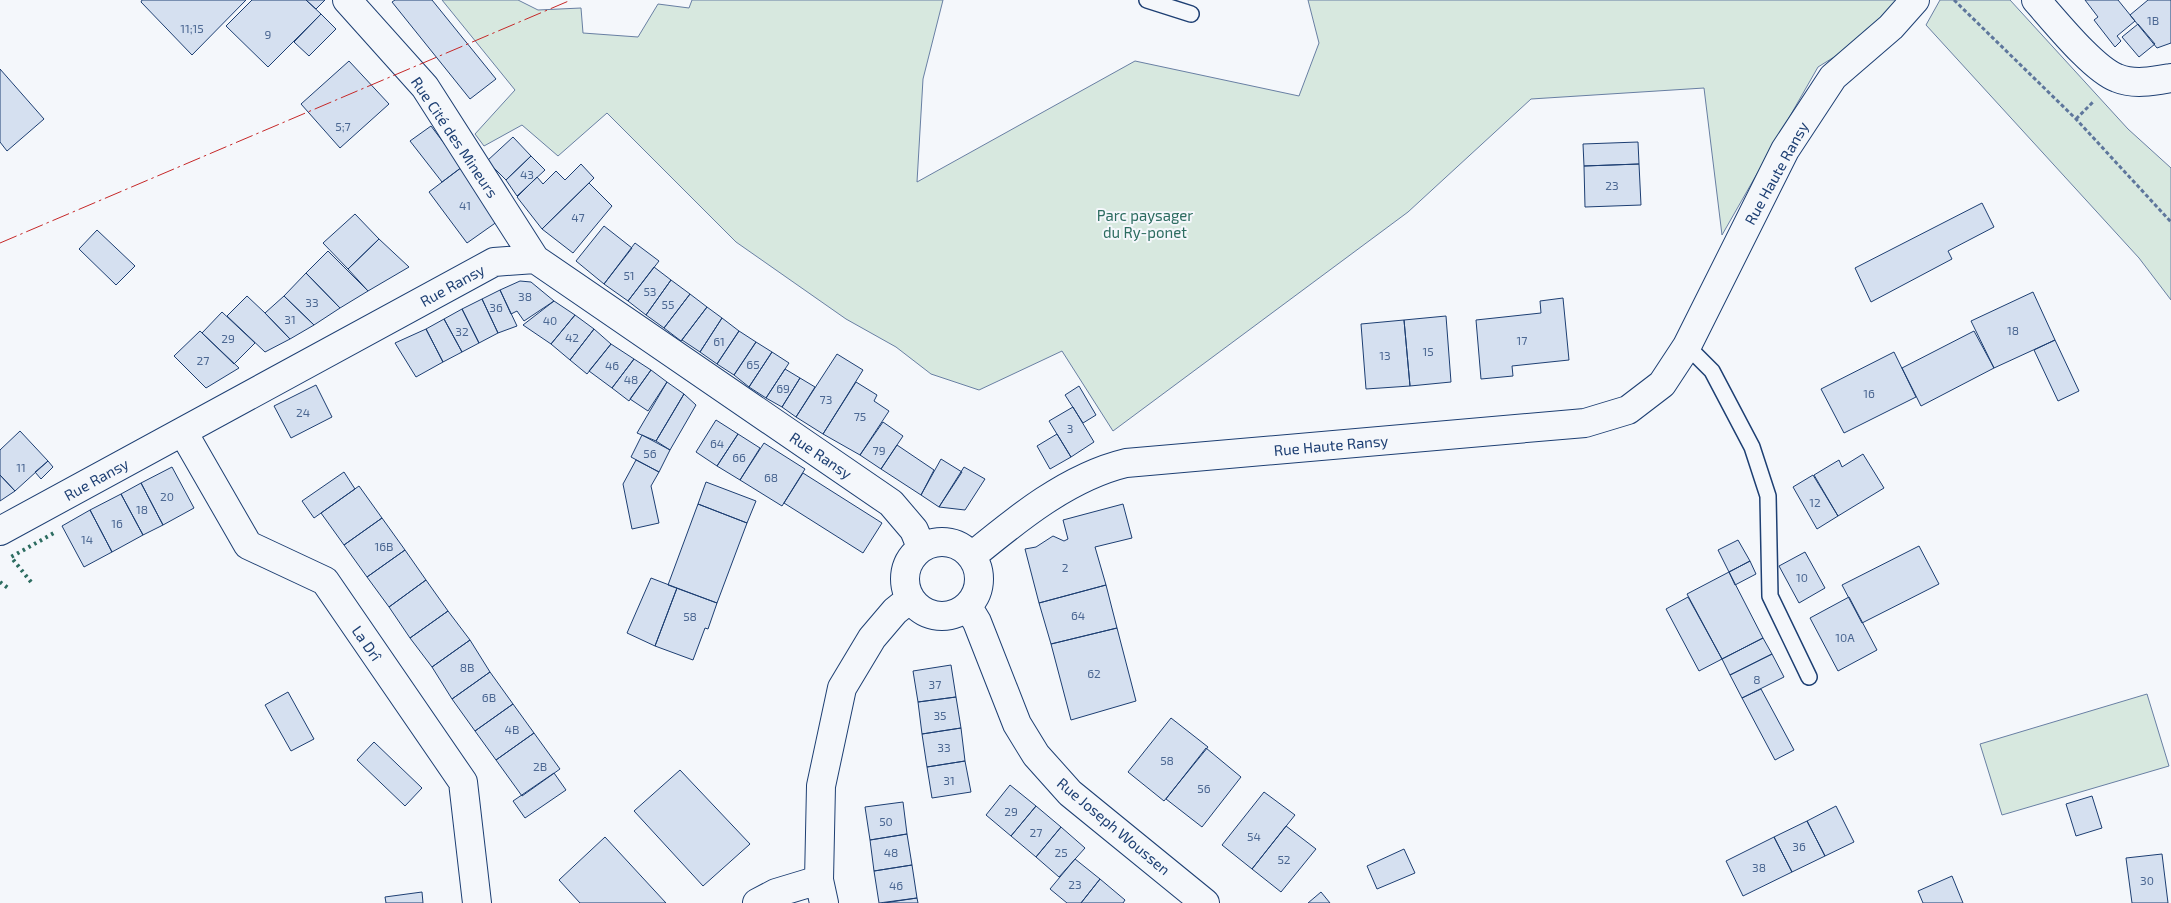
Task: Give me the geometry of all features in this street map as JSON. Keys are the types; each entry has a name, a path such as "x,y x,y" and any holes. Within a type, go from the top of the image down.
{"street":[{"name":"Rue Cité des Mineurs","path":"346,0 425,87 535,260"},
{"name":"Rue Haute Ransy","path":"972,556 1047,499 1110,467 1126,463 1585,423 1628,410 1662,384 1686,346 1785,150 1827,85 1833,77 1891,27 1914,0"},
{"path":"2036,0 2089,58 2117,78 2147,83 2171,78"},
{"name":"Rue Ransy","path":"0,531 494,262 535,260 891,503 914,530 921,548"},
{"name":"La Drî","path":"183,432 248,545 325,581 463,782 477,903"},
{"path":"943,541 954,543 964,548 972,556 978,566 980,577 977,593 968,607 948,616 937,616 917,607 910,598 904,576 910,560 921,548 943,541"},
{"path":"757,903 776,894 821,891 821,786 842,688 872,638 895,611 910,598"},
{"name":"Rue Joseph Woussen","path":"968,607 977,622 1016,724 1036,755 1070,793 1205,903"}],"lane":[{"path":"1147,0 1191,14"},
{"path":"1686,346 1712,371 1752,446 1768,496 1770,596 1809,677"}],"path":[{"path":"1954,0 2076,119 2171,222"}],"green space":[{"name":"Parc paysager du Ry-ponet","path":"442,0 518,0 538,10 581,8 583,33 638,37 658,4 689,8 692,0 943,0 923,79 917,182 1135,61 1299,96 1319,43 1308,0 1910,0 1889,23 1818,67 1722,235 1704,88 1531,99 1408,212 1113,431 1062,351 979,390 931,374 896,347 846,319 736,242 607,113 558,156 522,125 484,146 475,134 515,90"},
{"path":"1940,0 2010,0 2128,129 2171,168 2171,300 2139,258 1926,25"},
{"path":"2147,694 2169,766 2002,815 1980,744"}],"building":[{"path":"142,0 246,0 192,55 141,2"},
{"path":"252,0 306,0 321,14 268,67 226,26"},
{"path":"306,0 325,0 316,9"},
{"path":"395,0 432,0 496,79 470,99 392,2"},
{"path":"2085,0 2118,0 2135,21 2117,36 2121,41 2115,47 2094,20 2098,17"},
{"path":"2148,0 2171,0 2171,43 2157,48 2130,15"},
{"path":"321,14 336,29 309,56 294,42"},
{"path":"2138,24 2155,44 2139,57 2122,37"},
{"path":"349,61 389,104 340,148 301,104"},
{"path":"0,69 44,119 7,151 0,142"},
{"path":"431,126 462,167 442,182 410,141"},
{"path":"513,137 531,156 506,180 487,161"},
{"path":"1638,142 1639,164 1584,166 1583,144"},
{"path":"531,156 545,170 517,196 506,180"},
{"path":"581,164 594,178 542,229 517,197 537,177 543,184 556,171 565,180"},
{"path":"1639,164 1641,205 1585,207 1584,166"},
{"path":"462,167 501,219 467,243 429,192"},
{"path":"589,183 612,206 573,253 542,229"},
{"path":"1982,203 1994,227 1948,251 1952,259 1871,302 1855,268"},
{"path":"355,214 379,239 348,269 323,243"},
{"path":"604,226 632,248 604,284 576,261"},
{"path":"97,230 135,266 116,285 79,249"},
{"path":"379,239 409,267 368,291 348,269"},
{"path":"635,243 659,261 628,301 604,284"},
{"path":"328,251 368,291 340,308 306,273"},
{"path":"654,267 671,280 646,315 628,301"},
{"path":"306,273 340,308 314,325 284,296"},
{"path":"671,280 690,294 664,328 646,315"},
{"path":"520,281 531,282 554,301 524,321 517,311 511,314 500,290"},
{"path":"500,290 517,326 498,333 482,299"},
{"path":"2033,292 2055,340 1994,368 1971,321"},
{"path":"690,294 707,307 681,341 664,328"},
{"path":"247,296 290,339 265,352 227,316"},
{"path":"284,296 314,325 290,339 265,313"},
{"path":"1563,298 1569,360 1512,366 1513,376 1481,379 1476,320 1541,313 1540,301"},
{"path":"482,299 498,333 479,343 462,309"},
{"path":"554,301 575,315 551,344 523,325"},
{"path":"707,307 722,318 700,352 682,340"},
{"path":"462,309 479,343 462,352 444,319"},
{"path":"222,312 255,343 234,364 202,333"},
{"path":"575,315 594,329 570,360 551,344"},
{"path":"1446,316 1451,382 1410,386 1404,320"},
{"path":"722,318 739,331 717,364 700,352"},
{"path":"444,319 462,352 443,362 426,329"},
{"path":"1404,320 1410,386 1366,389 1361,324"},
{"path":"426,329 443,362 416,377 395,343"},
{"path":"594,329 611,344 587,374 570,360"},
{"path":"200,331 239,368 206,388 174,356"},
{"path":"739,331 756,342 734,375 717,364"},
{"path":"1974,331 1994,368 1921,406 1902,368"},
{"path":"2055,340 2079,391 2058,401 2034,350"},
{"path":"756,342 772,352 749,387 734,375"},
{"path":"611,344 634,359 612,388 589,371"},
{"path":"772,352 789,363 766,398 749,387"},
{"path":"1894,352 1916,397 1844,433 1821,389"},
{"path":"837,354 863,370 823,434 796,417"},
{"path":"634,359 651,370 629,401 612,388"},
{"path":"785,369 800,378 782,407 766,398"},
{"path":"651,370 667,382 648,411 630,399"},
{"path":"800,378 815,387 796,417 782,407"},
{"path":"667,382 684,394 656,441 637,433"},
{"path":"856,382 877,395 874,401 889,411 860,455 823,434"},
{"path":"316,385 332,417 291,438 274,406"},
{"path":"1079,386 1096,415 1083,423 1065,395"},
{"path":"684,394 696,405 670,450 656,441"},
{"path":"1073,407 1094,442 1071,457 1049,421"},
{"path":"716,420 738,434 717,466 696,452"},
{"path":"883,422 903,436 881,469 860,455"},
{"path":"20,431 48,461 15,491 0,475 0,450"},
{"path":"738,434 760,448 740,480 717,466"},
{"path":"1057,434 1071,457 1050,469 1037,446"},
{"path":"642,435 670,450 659,472 631,457"},
{"path":"764,443 805,469 782,506 740,480"},
{"path":"897,445 934,470 921,495 881,469"},
{"path":"1863,454 1884,488 1838,516 1814,475 1839,460 1842,467"},
{"path":"941,459 962,472 939,507 921,495"},
{"path":"636,460 659,472 651,486 659,523 632,529 623,484"},
{"path":"48,461 53,467 41,479 35,472"},
{"path":"172,467 194,508 163,525 141,483"},
{"path":"964,467 985,479 965,510 939,507"},
{"path":"344,472 355,489 314,518 302,501"},
{"path":"803,473 882,523 863,553 784,503"},
{"path":"0,475 15,491 0,501"},
{"path":"1813,475 1838,516 1817,529 1793,487"},
{"path":"706,482 756,501 747,523 698,504"},
{"path":"141,483 163,525 143,535 121,494"},
{"path":"359,486 382,518 344,545 321,513"},
{"path":"121,494 143,535 112,552 90,510"},
{"path":"698,504 747,523 717,603 668,585"},
{"path":"1123,504 1132,538 1095,547 1106,585 1039,603 1025,549 1036,547 1053,536 1064,541 1068,539 1063,520"},
{"path":"90,510 112,552 84,567 62,526"},
{"path":"382,518 405,550 367,577 344,545"},
{"path":"1738,540 1750,561 1729,572 1718,550"},
{"path":"1919,546 1939,584 1862,623 1842,585"},
{"path":"405,550 426,580 389,607 367,577"},
{"path":"1805,552 1825,588 1799,603 1779,566"},
{"path":"1750,561 1756,574 1735,585 1729,572"},
{"path":"1729,572 1763,638 1722,659 1687,594"},
{"path":"651,578 677,588 655,646 627,633"},
{"path":"426,580 448,611 410,638 389,607"},
{"path":"1106,585 1117,628 1051,644 1039,603"},
{"path":"677,588 717,603 708,629 705,628 693,660 655,646"},
{"path":"1688,597 1722,659 1699,671 1666,609"},
{"path":"1849,597 1877,650 1838,671 1810,618"},
{"path":"448,611 470,640 432,667 410,638"},
{"path":"1117,628 1136,701 1071,720 1051,644"},
{"path":"1763,638 1772,654 1730,675 1722,659"},
{"path":"470,640 490,672 452,699 432,667"},
{"path":"1772,654 1784,677 1742,698 1730,675"},
{"path":"951,665 956,697 918,702 913,671"},
{"path":"490,672 513,704 475,731 452,699"},
{"path":"1761,689 1794,750 1775,760 1742,698"},
{"path":"288,692 314,739 291,751 265,705"},
{"path":"956,697 961,728 922,734 918,702"},
{"path":"513,704 534,733 496,760 475,731"},
{"path":"1171,718 1208,747 1164,801 1128,772"},
{"path":"961,728 965,761 927,767 922,734"},
{"path":"534,733 560,769 522,796 496,760"},
{"path":"374,742 422,788 405,806 357,760"},
{"path":"1206,748 1241,777 1202,827 1166,799"},
{"path":"965,761 971,792 932,798 927,767"},
{"path":"680,770 750,844 703,886 634,811"},
{"path":"554,773 566,790 525,818 513,801"},
{"path":"1010,785 1036,806 1011,836 986,815"},
{"path":"1264,792 1295,815 1252,869 1222,845"},
{"path":"2092,796 2102,828 2076,836 2066,804"},
{"path":"903,802 907,834 870,840 865,807"},
{"path":"1036,806 1061,827 1036,857 1011,836"},
{"path":"1836,806 1854,842 1825,856 1807,821"},
{"path":"1807,821 1825,856 1792,872 1774,837"},
{"path":"1286,826 1316,849 1281,892 1252,869"},
{"path":"1061,827 1085,848 1059,877 1036,857"},
{"path":"907,834 912,865 874,871 870,840"},
{"path":"605,837 666,903 580,903 559,880"},
{"path":"1774,837 1792,872 1743,896 1726,861"},
{"path":"1404,849 1415,873 1377,889 1367,866"},
{"path":"2162,854 2168,903 2132,903 2126,858"},
{"path":"1075,859 1100,879 1081,903 1067,903 1050,889"},
{"path":"912,865 917,898 879,903 874,871"},
{"path":"1952,876 1963,903 1923,903 1918,891"},
{"path":"1100,879 1125,900 1123,903 1081,903"},
{"path":"422,892 423,903 386,903 385,897"},
{"path":"1321,892 1330,903 1308,903"},
{"path":"917,898 918,903 884,903"}],"hedge":[{"path":"31,582 11,557 54,533"},
{"path":"0,582 8,588"}],"power":[{"path":"0,243 571,0"}]}
